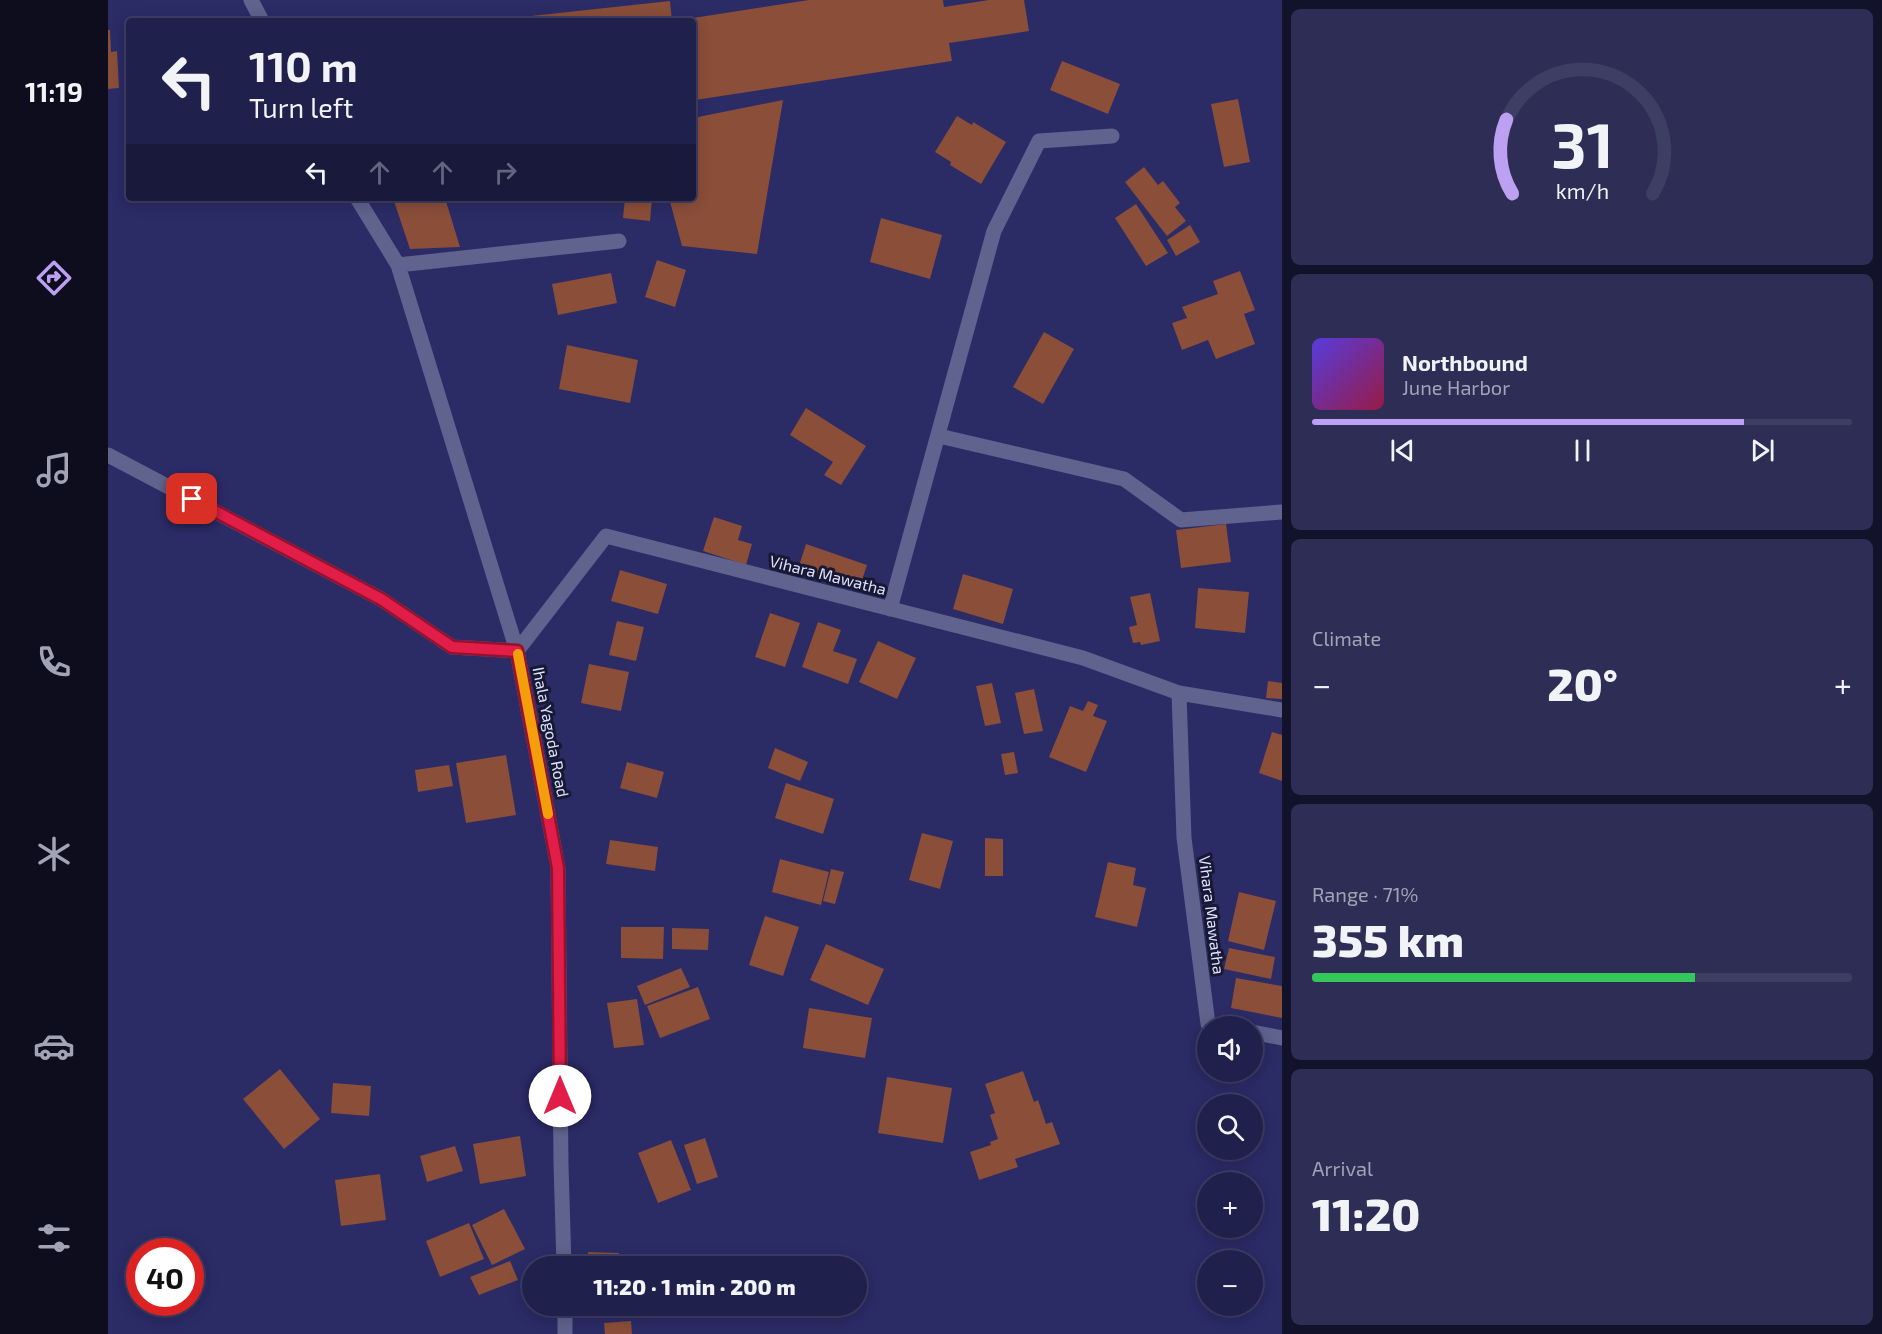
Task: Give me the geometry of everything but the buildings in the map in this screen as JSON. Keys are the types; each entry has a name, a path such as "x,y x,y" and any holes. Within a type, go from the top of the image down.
{"street":[{"path":"251,0 260,18"},
{"path":"890,609 994,231 1039,141 1112,136"},
{"name":"Ihala Yagoda Road","path":"359,201 398,265 517,651 558,868 564,1256"},
{"path":"398,265 619,241"},
{"path":"939,436 1124,479 1181,520 1281,512"},
{"path":"108,455 381,599 452,647 517,651"},
{"name":"Vihara Mawatha","path":"517,651 606,536 1083,658 1179,693 1282,710"},
{"name":"Vihara Mawatha","path":"1179,693 1184,838 1207,1016"},
{"path":"1263,1034 1282,1038"},
{"path":"565,1316 566,1334"}],"slow traffic":[{"path":"518,654 548,814"}],"route":[{"path":"192,499 381,599 452,647 517,651 558,868 560,1096"}]}
